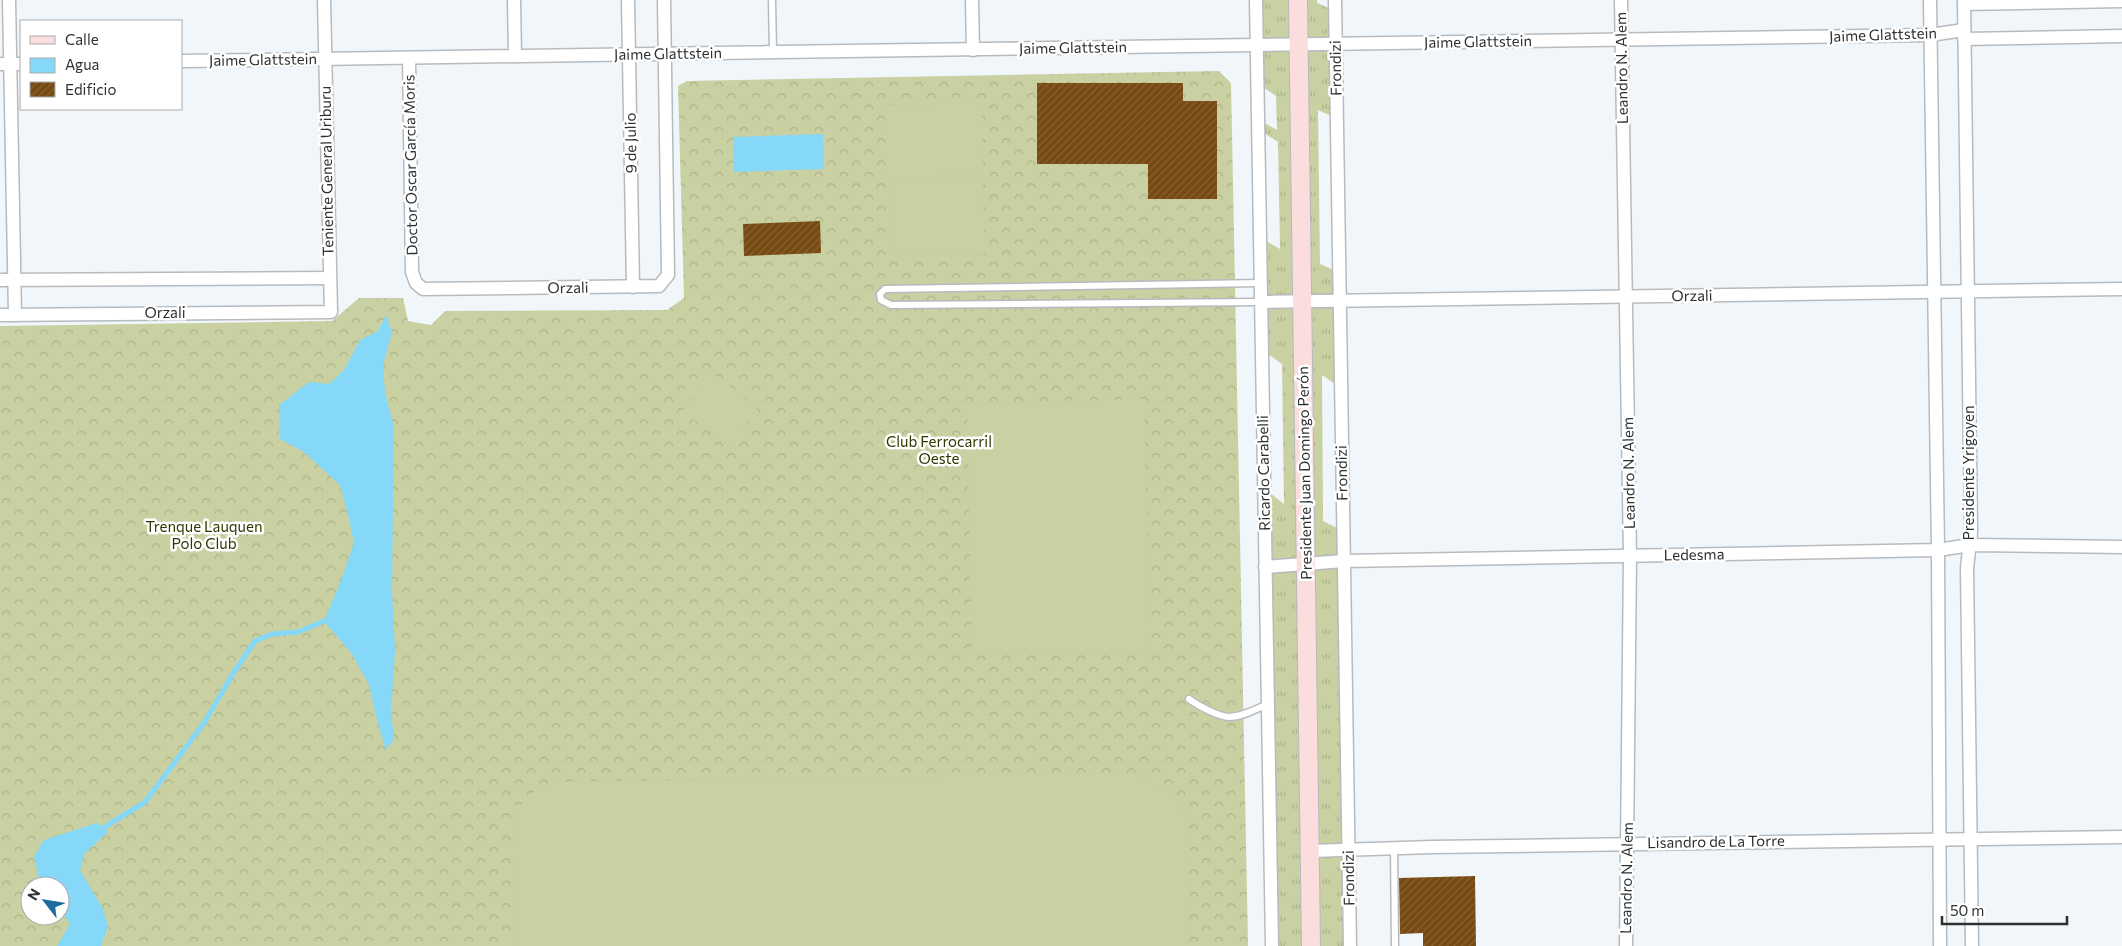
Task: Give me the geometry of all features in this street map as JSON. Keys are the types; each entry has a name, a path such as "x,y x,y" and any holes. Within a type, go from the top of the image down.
{"main road":[{"name":"Presidente Juan Domingo Perón","path":"1298,0 1311,946"}],"street":[{"path":"9,0 15,314"},
{"name":"Teniente General Uriburu","path":"324,0 331,312"},
{"path":"514,0 515,56"},
{"name":"9 de Julio","path":"628,0 633,287"},
{"path":"664,0 665,54"},
{"path":"972,0 973,50"},
{"name":"Ricardo Carabelli","path":"1256,0 1272,946"},
{"name":"Frondizi","path":"1335,0 1350,946"},
{"name":"Leandro N. Alem","path":"1621,0 1630,556 1626,946"},
{"name":"Presidente Yrigoyen","path":"1930,0 1938,550 1940,946"},
{"path":"1964,2 2122,1"},
{"name":"Presidente Yrigoyen","path":"1964,2 1970,545 1967,578 1972,946"},
{"name":"Jaime Glattstein","path":"182,61 1930,35 2122,36"},
{"name":"Orzali","path":"412,272 416,283 423,289 659,286 668,276 665,54"},
{"name":"Doctor Oscar García Moris","path":"409,58 412,272"},
{"path":"0,280 329,278"},
{"name":"Orzali","path":"1261,302 2122,289"},
{"name":"Orzali","path":"0,315 331,312"},
{"name":"Ledesma","path":"1266,567 1344,561 1938,550 1970,545 2122,547"},
{"name":"Lisandro de La Torre","path":"1310,851 1940,838 2122,837"}],"lane":[{"path":"772,0 773,52"},
{"path":"1261,283 885,289 880,294 881,300 891,305 1261,302"},
{"path":"1189,699 1199,706 1228,717 1252,711 1268,704"},
{"path":"1394,848 1395,946"}],"green space":[{"path":"1261,0 1290,0 1303,946 1277,946 1270,493 1284,504 1282,364 1267,353 1266,241 1280,249 1278,142 1264,133 1263,122 1277,130 1276,96 1263,87"},
{"path":"1305,0 1317,0 1317,3 1331,9 1333,117 1318,110 1320,264 1336,271 1337,385 1322,375 1323,521 1339,529 1345,946 1318,946"},
{"path":"1219,71 1231,83 1248,946 0,946 0,326 332,321 359,298 403,298 408,321 431,325 445,311 667,310 684,298 678,86 687,81"},
{"path":"982,103 983,175 888,177 887,105"},
{"path":"983,181 985,254 890,256 889,183"},
{"path":"710,372 758,407 730,446 682,411"},
{"path":"1144,399 1150,651 972,655 967,403"},
{"path":"1132,773 1169,792 1186,813 1185,946 515,946 513,819 527,796 554,782"}],"water":[{"path":"823,134 824,169 734,172 733,137"},
{"path":"386,315 392,332 383,365 385,393 394,427 392,592 395,651 391,710 394,739 386,750 369,685 352,654 324,621 354,543 340,485 304,452 280,439 279,405 309,382 329,384 344,370 360,340 378,331"},
{"path":"97,823 108,832 84,854 80,870 103,909 108,926 101,946 57,946 70,926 70,876 38,876 34,857 44,840"}],"building":[{"path":"1037,83 1183,83 1183,101 1217,101 1217,199 1148,199 1148,164 1037,164"},
{"path":"820,221 821,253 744,256 743,224"},
{"path":"1475,876 1476,946 1423,946 1423,933 1400,934 1399,878"}],"waterway":[{"path":"103,828 145,802 204,723 255,641 272,634 298,632 324,621"}],"park label":[{"name":"Club Ferrocarril Oeste","path":"939,450"},
{"name":"Trenque Lauquen Polo Club","path":"204,536"}]}
